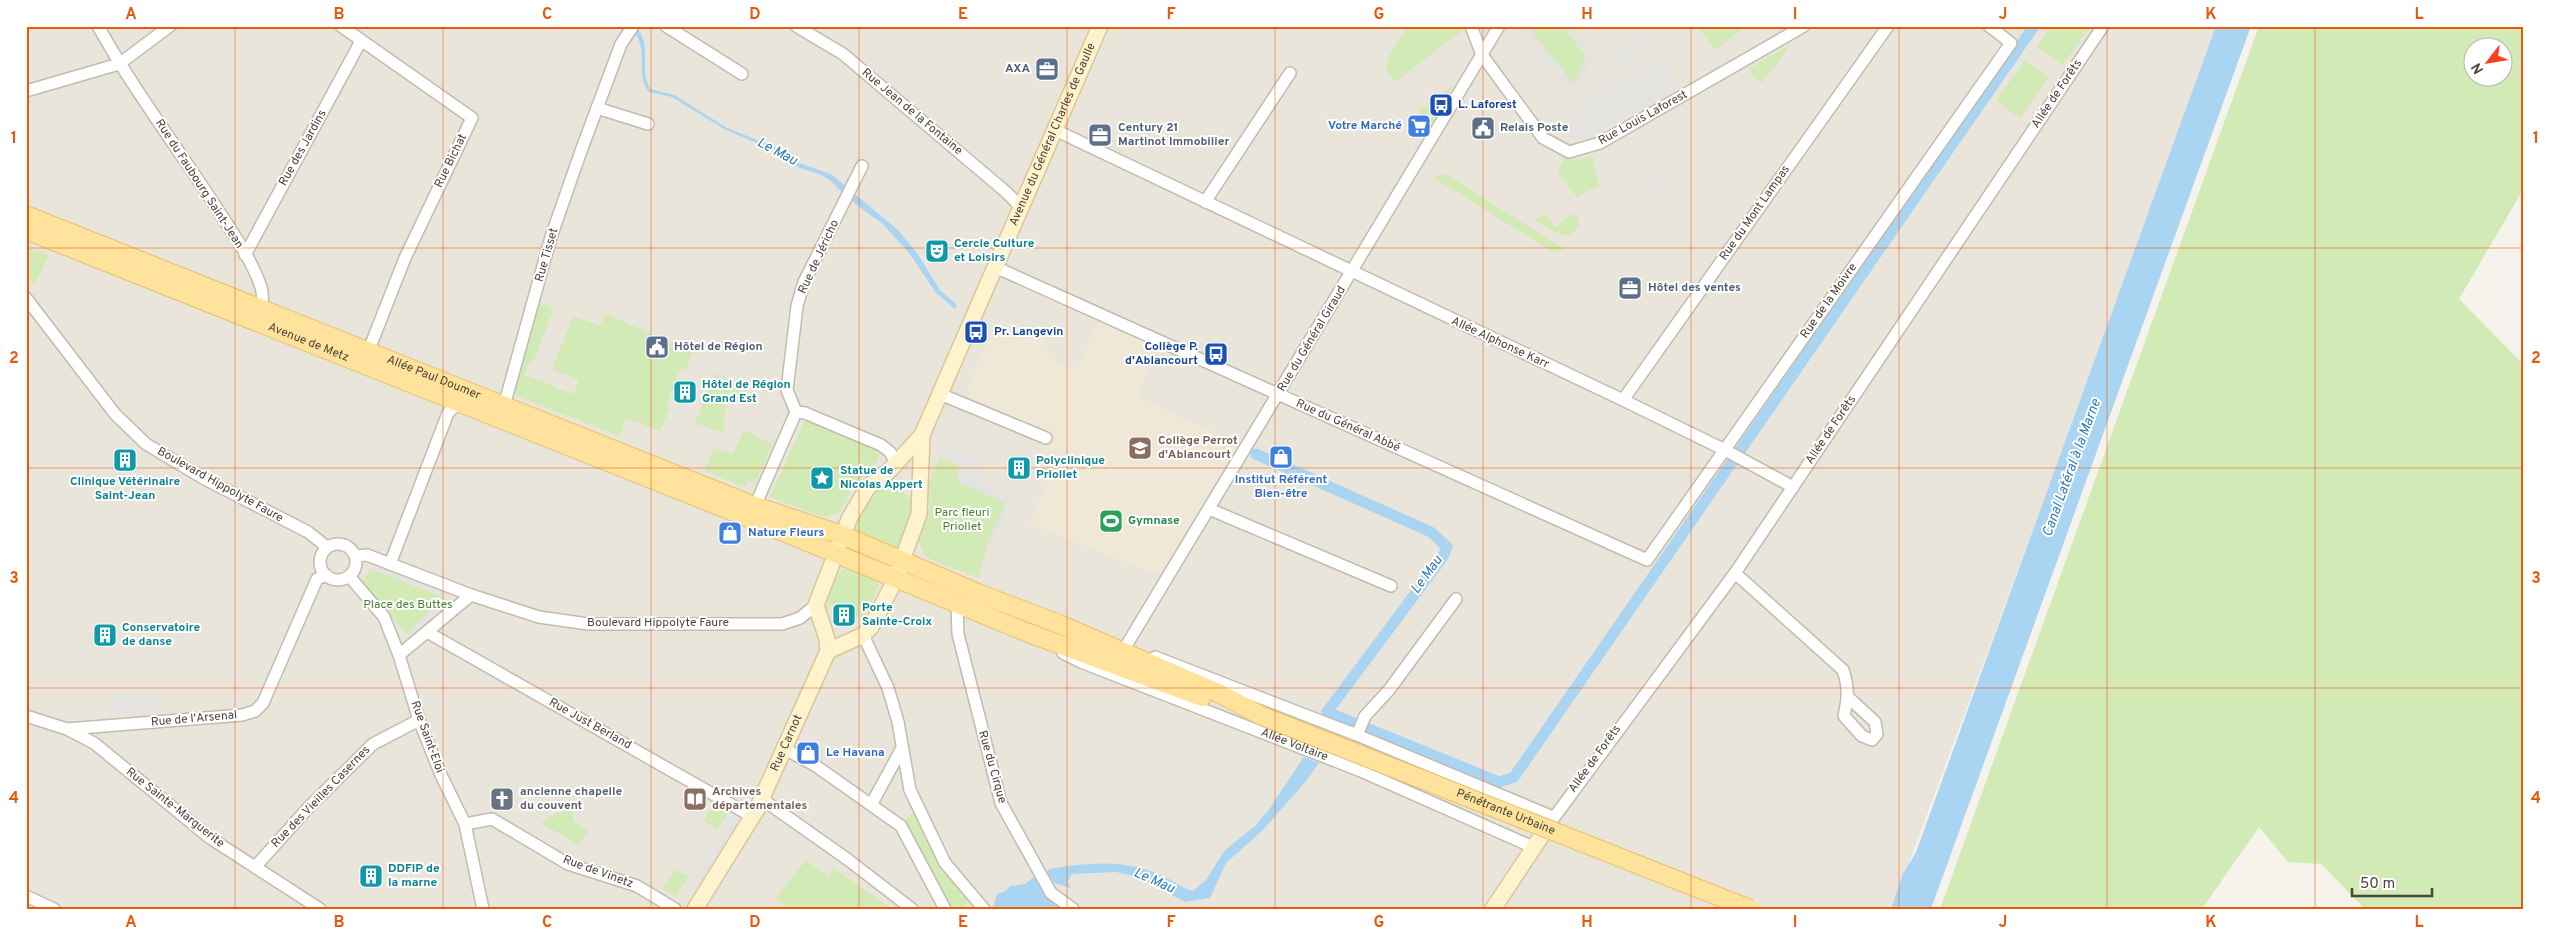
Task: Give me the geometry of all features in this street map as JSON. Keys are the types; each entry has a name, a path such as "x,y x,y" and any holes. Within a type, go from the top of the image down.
{"main road":[{"name":"Avenue du Général Charles de Gaulle","path":"817,611 834,554 860,498 868,487 896,463 922,435 1100,26"},
{"name":"Allée Paul Doumer","path":"26,215 755,506 842,535 903,561"},
{"name":"Avenue de Metz","path":"26,230 834,554"},
{"name":"Avenue du Général Charles de Gaulle","path":"860,636 877,617 895,580 918,514 922,435"},
{"path":"896,463 906,471 919,474"},
{"name":"Allée Voltaire","path":"834,554 957,605 1150,680 1262,716"},
{"name":"Allée Voltaire","path":"903,561 1123,651 1218,693 1262,716"},
{"path":"817,611 838,634 860,636"},
{"path":"817,611 827,639 828,651 860,636"},
{"name":"Rue Carnot","path":"695,909 753,817 828,651"},
{"name":"Pénétrante Urbaine","path":"1262,716 1750,909"},
{"path":"1497,907 1533,847 1551,822"}],"street":[{"name":"Rue du Faubourg Saint-Jean","path":"98,26 119,64 209,197 245,255 263,295 261,309"},
{"path":"26,91 119,64 170,26"},
{"name":"Rue Bichat","path":"341,26 472,118 405,258 368,352"},
{"path":"666,26 742,74"},
{"name":"Rue Jean de la Fontaine","path":"796,26 843,54 1006,192 1021,207"},
{"name":"Rue Louis Laforest","path":"1470,26 1482,55 1543,138 1569,152 1600,143 1804,26"},
{"name":"Rue du Général Giraud","path":"1123,651 1279,395 1499,26"},
{"name":"Rue du Mont Lampas","path":"1623,400 1888,26"},
{"name":"Rue de la Moivre","path":"1647,560 2011,43 1989,26"},
{"name":"Allée de Forêts","path":"1551,822 1735,573 2103,26"},
{"name":"Rue Tisset","path":"504,406 551,237 621,44 630,30"},
{"name":"Rue des Jardins","path":"245,255 361,41"},
{"path":"1205,202 1290,73"},
{"path":"597,108 648,124"},
{"name":"Allée Alphonse Karr","path":"1055,130 1352,273 1623,400 1726,450 1793,487"},
{"name":"Rue de Jéricho","path":"796,412 787,390 797,306 804,282 862,166"},
{"name":"Rue du Général Abbé","path":"995,267 1647,560"},
{"name":"Boulevard Hippolyte Faure","path":"26,298 115,414 146,444 203,478 308,532 327,547"},
{"path":"940,394 1046,438"},
{"path":"390,564 448,414 454,407 463,404"},
{"path":"755,506 796,412 805,413 881,445 896,463"},
{"path":"1209,509 1391,586"},
{"path":"343,544 355,556 355,567 349,576 340,580 326,575 322,570 320,558 327,547 343,544"},
{"name":"Boulevard Hippolyte Faure","path":"355,556 367,555 471,595 539,617 588,624 782,624 817,611"},
{"path":"1735,573 1843,670 1849,687 1849,698"},
{"name":"Rue de l'Arsenal","path":"67,729 242,715 255,711 263,704 318,578 326,575"},
{"name":"Rue Saint-Eloi","path":"349,576 384,617 399,654 419,720 441,775 465,824 483,909"},
{"path":"399,654 471,595"},
{"path":"1358,733 1365,716 1389,690 1456,599"},
{"name":"Rue du Cirque","path":"957,605 958,634 1001,803 1051,893 1073,909"},
{"name":"Rue Just Berland","path":"427,632 753,817"},
{"path":"860,636 888,688 898,722 910,790 944,863 983,908"},
{"name":"Allée Voltaire","path":"1056,644 1064,654 1081,662 1361,771 1533,847"},
{"name":"Allée Voltaire","path":"1123,651 1172,663 1358,733 1551,822"},
{"name":"Rue Sainte-Marguerite","path":"26,716 67,729 94,743 210,838 320,909"},
{"name":"Rue des Vieilles Casernes","path":"255,867 309,807 373,744 419,720"},
{"path":"871,805 902,748"},
{"path":"785,749 816,766 901,826 945,909"},
{"path":"762,799 847,859 912,909"},
{"name":"Rue de Vinetz","path":"465,824 492,819 568,864 637,886 675,909"},
{"path":"26,896 54,909"}],"shaded area":[{"path":"26,26 2220,26 1892,909 26,909"},
{"path":"1525,26 1535,26 1532,32 1574,84 1586,57 1563,26 1572,26 1593,55 1582,89 1571,93 1522,31"},
{"path":"1645,32 1654,46 1621,66 1612,51"},
{"path":"1661,56 1680,87 1596,134 1583,138 1570,138 1562,135 1586,98"},
{"path":"1663,177 1668,183 1604,233 1600,227"},
{"name":"Collège Perrot d'Ablancourt","path":"1098,321 1158,348 1137,397 1238,443 1159,575 1029,524 1059,454 1043,447 1049,432 972,398 967,388 996,322 1043,341 1050,358 1076,370"},
{"path":"945,448 985,461 977,481 1014,498 989,552 986,551 988,542 1006,503 956,481 960,466 940,458"},
{"path":"374,564 445,591 443,595 372,568"},
{"path":"444,598 450,604 413,639 408,635"},
{"path":"117,689 166,708 107,716"},
{"path":"735,809 745,815 691,895 684,890"}],"green space":[{"path":"1408,26 1462,26 1463,30 1395,82 1386,71 1388,58"},
{"path":"1535,26 1563,26 1586,57 1574,85 1532,32"},
{"path":"1703,26 1746,26 1715,50 1699,29"},
{"path":"2051,26 2090,26 2063,65 2037,47"},
{"path":"2259,26 2524,26 2524,188 2459,299 2524,365 2524,909 2365,909 2321,864 2288,862 2259,827 2202,909 1940,909"},
{"path":"1788,46 1786,53 1761,83 1751,72 1750,68"},
{"path":"2025,60 2049,77 2020,118 1996,101"},
{"path":"1454,84 1444,104 1441,103 1437,109 1440,110 1432,122 1417,111 1422,107 1426,107"},
{"path":"1592,156 1599,186 1577,197 1557,172 1564,158 1577,159"},
{"path":"1444,173 1566,249 1553,252 1434,178"},
{"path":"1573,213 1578,218 1579,226 1571,235 1556,232 1534,219 1544,214 1555,227"},
{"path":"27,248 49,255 35,284 26,276"},
{"path":"540,303 554,309 533,362 530,361 525,375 573,394 579,380 552,369 573,316 600,326 605,314 693,351 685,370 681,368 666,405 670,407 660,431 626,418 619,436 515,395 513,391"},
{"path":"715,374 742,385 738,395 735,394 733,400 727,399 723,422 726,424 723,433 695,423"},
{"path":"805,419 881,452 873,469 852,488 839,513 824,517 770,497"},
{"path":"744,430 773,444 754,486 751,481 746,482 748,488 705,471 714,448 733,454"},
{"name":"Parc fleuri Priollet","path":"940,458 960,465 957,481 1006,503 988,542 979,578 932,560 925,555 918,540 930,510 929,482"},
{"path":"888,486 903,490 913,505 905,535 895,549 856,530 859,517 870,497 876,491"},
{"name":"Place des Buttes","path":"371,569 443,597 407,635 362,582"},
{"path":"844,569 875,579 879,585 865,617 858,624 860,618 830,604 827,609 832,587 840,572"},
{"path":"699,788 731,808 717,830 704,821 713,804 696,793"},
{"path":"568,810 573,813 573,821 588,831 579,845 541,823 556,813"},
{"path":"914,812 949,876 969,899 962,909 949,909 903,822"},
{"path":"806,860 828,876 834,868 892,909 789,909 776,898"},
{"path":"675,869 689,876 676,896 662,888"}],"water":[{"name":"Canal Latéral à la Marne","path":"2216,26 2251,26 1931,909 1891,909 1903,874 1916,852"},
{"path":"638,29 644,44 645,74 650,89 674,95 727,128 775,147 793,161 831,174 898,230 917,253 940,290 957,305 955,309 936,293 910,254 883,224 850,200 831,181 821,175 795,166 771,149 724,129 672,97 649,92 643,78 641,46 634,32"},
{"path":"1304,757 1319,763 1307,780 1263,830 1226,863 1210,898 1185,902 1138,877 1116,872 1072,874 1067,882 1071,888 1054,883 1047,871 1080,865 1123,865 1151,871 1193,891 1206,880 1225,850 1255,826 1268,811"},
{"path":"1035,876 1064,909 993,908 997,894 1006,891 1010,886 1025,884"}],"waterway":[{"path":"1337,716 1499,782 1514,777 2034,26"},
{"name":"Le Mau","path":"1256,454 1431,532 1447,547 1442,558 1327,712 1337,716 1334,722"}],"place":[{"name":"AXA","path":"1047,69"},
{"name":"L. Laforest","path":"1441,105"},
{"name":"Votre Marché","path":"1419,126"},
{"name":"Relais Poste","path":"1483,128"},
{"name":"Century 21 Martinot Immobilier","path":"1100,135"},
{"name":"Cercle Culture et Loisirs","path":"937,251"},
{"name":"Hôtel des ventes","path":"1630,288"},
{"name":"Pr. Langevin","path":"976,332"},
{"name":"Hôtel de Région","path":"657,347"},
{"name":"Collège P. d'Ablancourt","path":"1216,354"},
{"name":"Hôtel de Région Grand Est","path":"685,392"},
{"name":"Collège Perrot d'Ablancourt","path":"1140,448"},
{"name":"Institut Référent Bien-être","path":"1281,457"},
{"name":"Clinique Vétérinaire Saint-Jean","path":"125,460"},
{"name":"Polyclinique Priollet","path":"1019,468"},
{"name":"Statue de Nicolas Appert","path":"822,478"},
{"name":"Gymnase","path":"1111,521"},
{"name":"Nature Fleurs","path":"730,533"},
{"name":"Porte Sainte-Croix","path":"844,615"},
{"name":"Conservatoire de danse","path":"105,635"},
{"name":"Le Havana","path":"808,753"},
{"name":"ancienne chapelle du couvent","path":"502,799"},
{"name":"Archives départementales","path":"695,799"},
{"name":"DDFIP de la marne","path":"371,876"}]}
